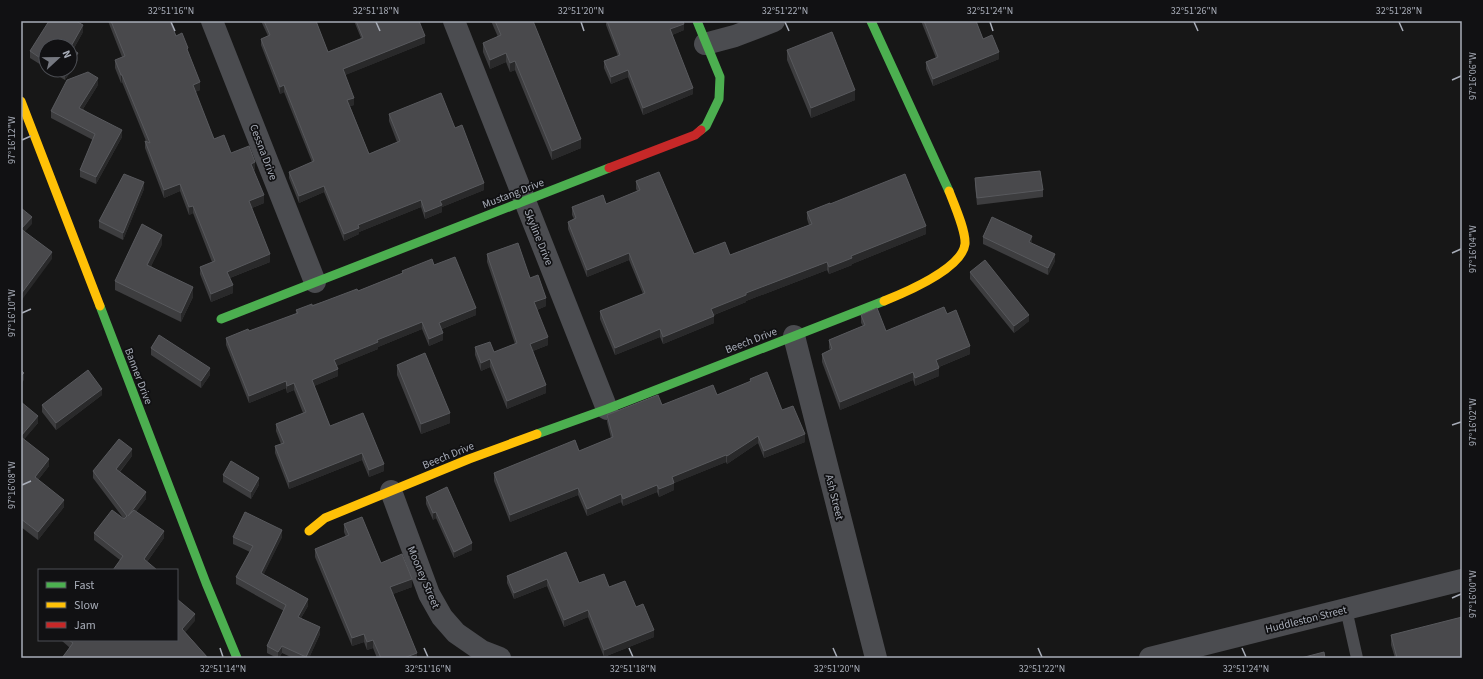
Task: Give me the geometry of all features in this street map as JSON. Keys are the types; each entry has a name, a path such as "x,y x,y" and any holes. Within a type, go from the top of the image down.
{"street":[{"name":"Cessna Drive","path":"212,21 315,282"},
{"name":"Skyline Drive","path":"454,21 608,409"},
{"name":"Mustang Drive","path":"221,319 695,135 706,126 719,99 720,77 705,44 697,21"},
{"path":"705,44 736,36 774,21"},
{"name":"Beech Drive","path":"309,531 325,518 469,459 608,409 912,289 940,273 959,257 965,245 964,234 949,190 871,21"},
{"name":"Banner Drive","path":"21,101 206,584 237,658"},
{"name":"Ash Street","path":"794,336 876,658"},
{"name":"Mooney Street","path":"391,491 429,594 442,617 456,633 482,651 500,658"},
{"name":"Huddleston Street","path":"1150,658 1186,654 1346,609 1462,580"}],"lane":[{"path":"1346,609 1357,658"}],"building":[{"path":"49,21 76,21 83,25 76,38 38,38"},
{"path":"111,21 170,21 176,36 182,33 188,48 187,49 200,82 193,85 214,139 224,135 231,153 249,146 255,162 251,164 264,195 249,201 270,254 227,272 233,285 211,294 200,267 215,261 193,206 189,207 180,184 164,190 145,141 150,143 115,60 125,56"},
{"path":"264,21 316,21 328,52 363,38 356,21 419,21 425,36 343,69 354,98 347,100 369,154 400,141 389,114 441,93 455,128 462,125 484,183 440,201 442,205 425,212 421,200 358,225 359,228 344,234 324,186 299,196 289,172 314,161 284,85 280,87 261,39 270,35"},
{"path":"495,21 533,21 581,139 552,151 515,61 510,63 506,53 490,60 483,43 501,35"},
{"path":"607,21 683,21 684,24 670,29 693,88 643,108 628,70 611,77 604,61 620,55"},
{"path":"924,21 976,21 983,39 992,35 999,52 933,79 926,62 938,57"},
{"path":"832,32 855,90 811,108 787,50"},
{"path":"38,38 38,56 30,51"},
{"path":"88,72 98,78 79,108 122,130 96,177 80,170 95,134 51,111 67,80 78,78 78,76"},
{"path":"1040,171 1043,190 977,198 975,178"},
{"path":"659,172 694,254 725,242 730,255 812,224 807,212 905,174 926,226 851,256 852,258 829,267 827,262 746,293 746,295 711,309 714,316 663,337 660,329 615,348 600,311 645,293 629,253 587,270 568,222 576,218 572,207 603,195 606,204 640,190 636,181"},
{"path":"124,174 144,182 123,233 99,221"},
{"path":"21,208 32,217 21,229"},
{"path":"992,217 1032,236 1029,242 1055,254 1048,268 983,237"},
{"path":"142,224 162,235 147,265 193,287 181,313 115,281"},
{"path":"21,229 52,252 21,294"},
{"path":"518,243 530,278 538,275 546,298 534,302 548,337 530,344 546,385 507,401 490,359 481,363 475,347 490,342 494,352 517,343 487,254"},
{"path":"455,257 476,308 439,323 443,333 429,339 422,322 377,340 378,342 334,360 338,369 312,380 330,426 363,413 384,464 369,470 362,453 289,482 275,446 284,443 276,424 306,412 294,383 287,386 286,381 249,396 226,338 248,329 249,331 298,313 296,310 312,304 312,306 357,289 358,291 403,273 402,271 432,259 434,265"},
{"path":"985,260 1029,315 1014,326 970,272"},
{"path":"944,307 947,314 956,310 970,346 936,360 939,368 915,378 913,372 840,402 822,354 832,349 829,340 865,325 861,315 877,308 886,331"},
{"path":"159,335 210,368 201,381 151,348"},
{"path":"425,353 450,413 421,424 397,365"},
{"path":"88,370 102,389 56,423 42,405"},
{"path":"767,372 782,410 793,406 805,434 764,451 758,436 727,456 726,455 672,477 674,483 659,489 657,485 623,499 621,494 587,509 578,488 510,515 494,473 575,440 579,451 613,437 607,415 658,395 662,405 713,385 717,395 751,381 750,379"},
{"path":"21,402 38,416 21,436"},
{"path":"21,437 49,459 35,477 64,500 38,532 21,519"},
{"path":"119,439 132,449 116,469 146,492 128,516 134,510 164,531 144,559 156,569 114,569 123,556 94,533 112,510 124,519 127,516 93,471"},
{"path":"231,461 259,478 251,492 223,475"},
{"path":"447,487 472,543 454,552 436,512 433,513 426,497"},
{"path":"245,512 282,530 261,573 308,599 298,617 320,627 306,657 282,646 278,652 267,646 286,605 236,577 253,546 233,537"},
{"path":"362,517 381,563 402,554 412,579 390,587 417,653 404,658 381,658 373,640 367,642 364,634 352,638 315,549 349,535 344,524"},
{"path":"566,552 579,583 604,574 609,587 625,581 636,607 643,604 654,630 604,650 588,610 564,620 547,579 514,593 507,576"},
{"path":"178,600 195,614 182,629 208,658 62,658 73,643 70,641 178,641"},
{"path":"1462,617 1462,658 1397,658 1391,635"},
{"path":"1324,652 1325,658 1301,658"}],"traffic: fast":[{"path":"697,21 720,77 719,99 706,126 701,130"},
{"path":"871,21 949,191"},
{"path":"221,319 609,168"},
{"path":"537,434 607,409 884,301"},
{"path":"100,306 206,583 237,658"}],"traffic: slow":[{"path":"21,101 100,306"},
{"path":"884,301 931,279 954,262 961,253 965,244 964,232 949,191"},
{"path":"309,531 325,518 469,459 537,434"}],"traffic: jam":[{"path":"609,168 695,135 701,130"}]}
